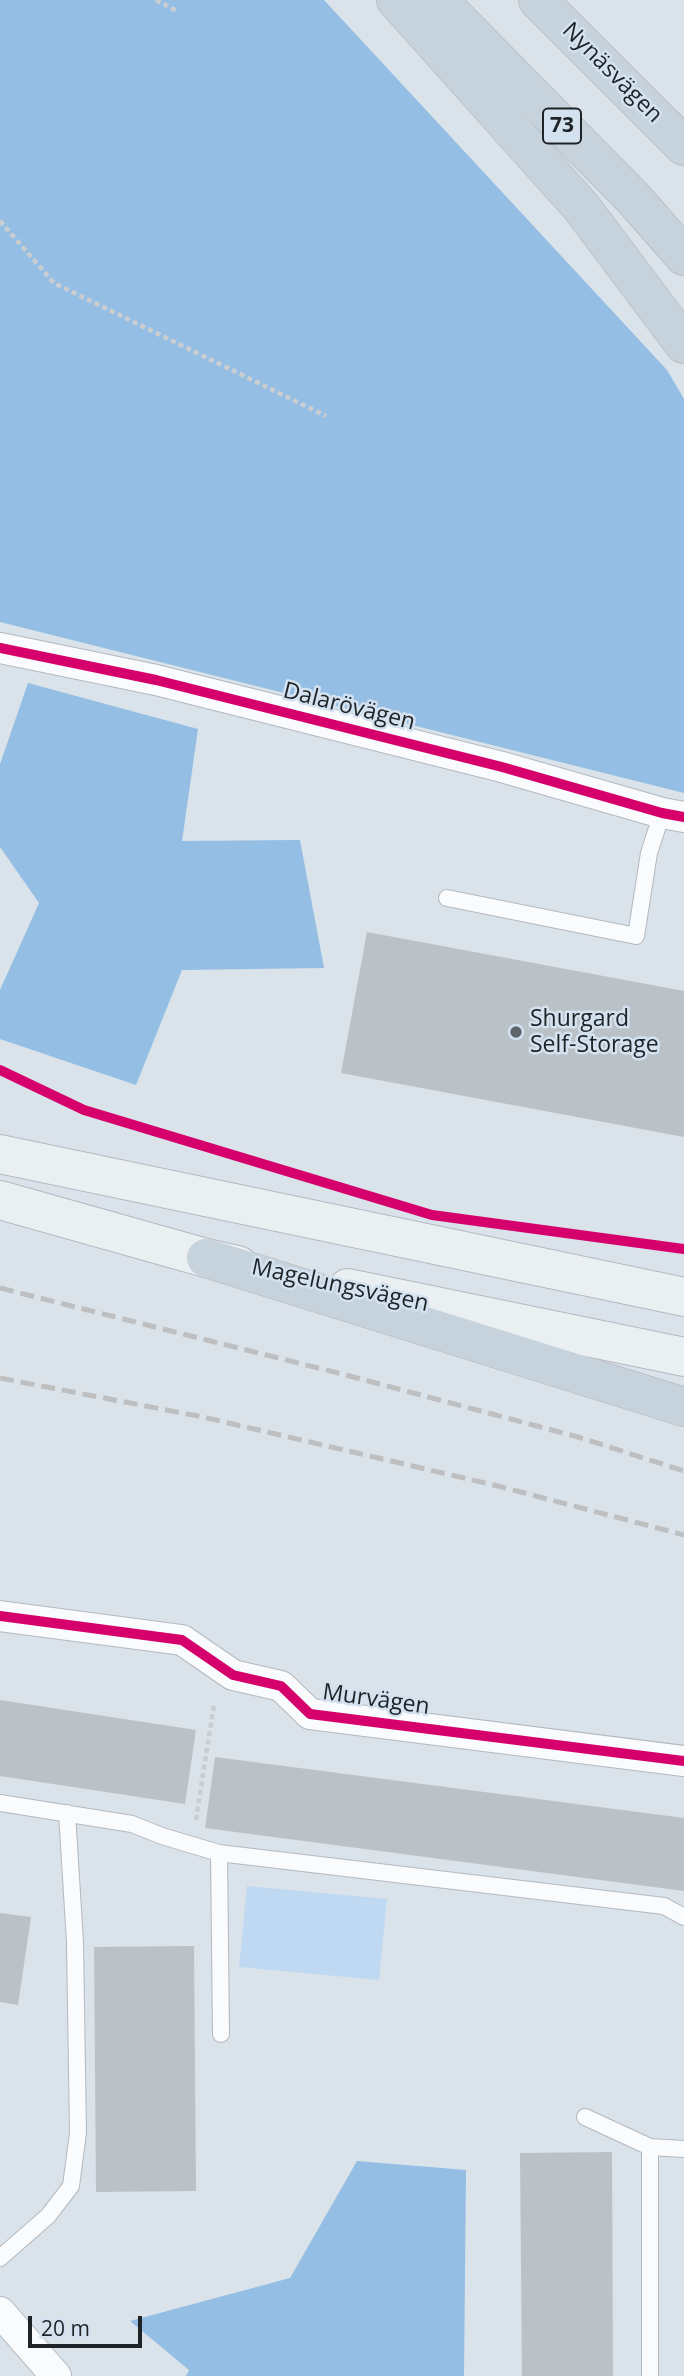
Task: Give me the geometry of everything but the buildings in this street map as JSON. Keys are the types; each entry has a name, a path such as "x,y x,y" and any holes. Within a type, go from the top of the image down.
{"highway":[{"path":"396,0 582,208 684,344"},
{"name":"73","path":"438,0 634,199 684,256"},
{"name":"Nynäsvägen","path":"538,0 684,146"},
{"path":"206,1258 684,1407"}],"street":[{"name":"Dalarövägen","path":"0,648 156,680 502,767 673,815"},
{"path":"0,1154 684,1297"},
{"name":"Magelungsvägen","path":"0,1200 206,1258 684,1357"},
{"name":"Murvägen","path":"0,1616 182,1640 233,1675 281,1686 310,1714 684,1761"},
{"path":"0,2312 56,2376"}],"lane":[{"path":"447,898 636,936 649,853 673,815"},
{"path":"0,1803 132,1824 219,1853 664,1906 684,1917"},
{"path":"0,2258 48,2216 71,2186 78,2133 75,1942 67,1814"},
{"path":"219,1853 221,2034"},
{"path":"585,2117 650,2147 684,2149"},
{"path":"650,2147 650,2376"}],"path":[{"path":"156,0 177,10"},
{"path":"0,221 54,283 326,416"},
{"path":"192,1845 220,1666"}],"shaded area":[{"path":"0,0 324,0 667,370 684,399 684,793 0,622"},
{"path":"28,683 198,729 182,841 300,840 324,968 182,970 136,1085 0,1039 0,990 39,903 0,847 0,764"},
{"path":"247,1886 387,1899 379,1980 239,1967"},
{"path":"357,2161 466,2170 464,2376 186,2376 189,2370 130,2321 290,2278"}],"railway":[{"path":"0,1288 578,1437 684,1471"},
{"path":"0,1378 203,1417 498,1486 684,1535"}],"cycle path":[{"path":"0,648 156,680 502,767 684,817"},
{"path":"0,1070 84,1110 432,1215 684,1249"},
{"path":"0,1616 182,1640 233,1675 281,1686 310,1714 684,1761"}],"place":[{"name":"Shurgard Self-Storage","path":"516,1032"}]}
